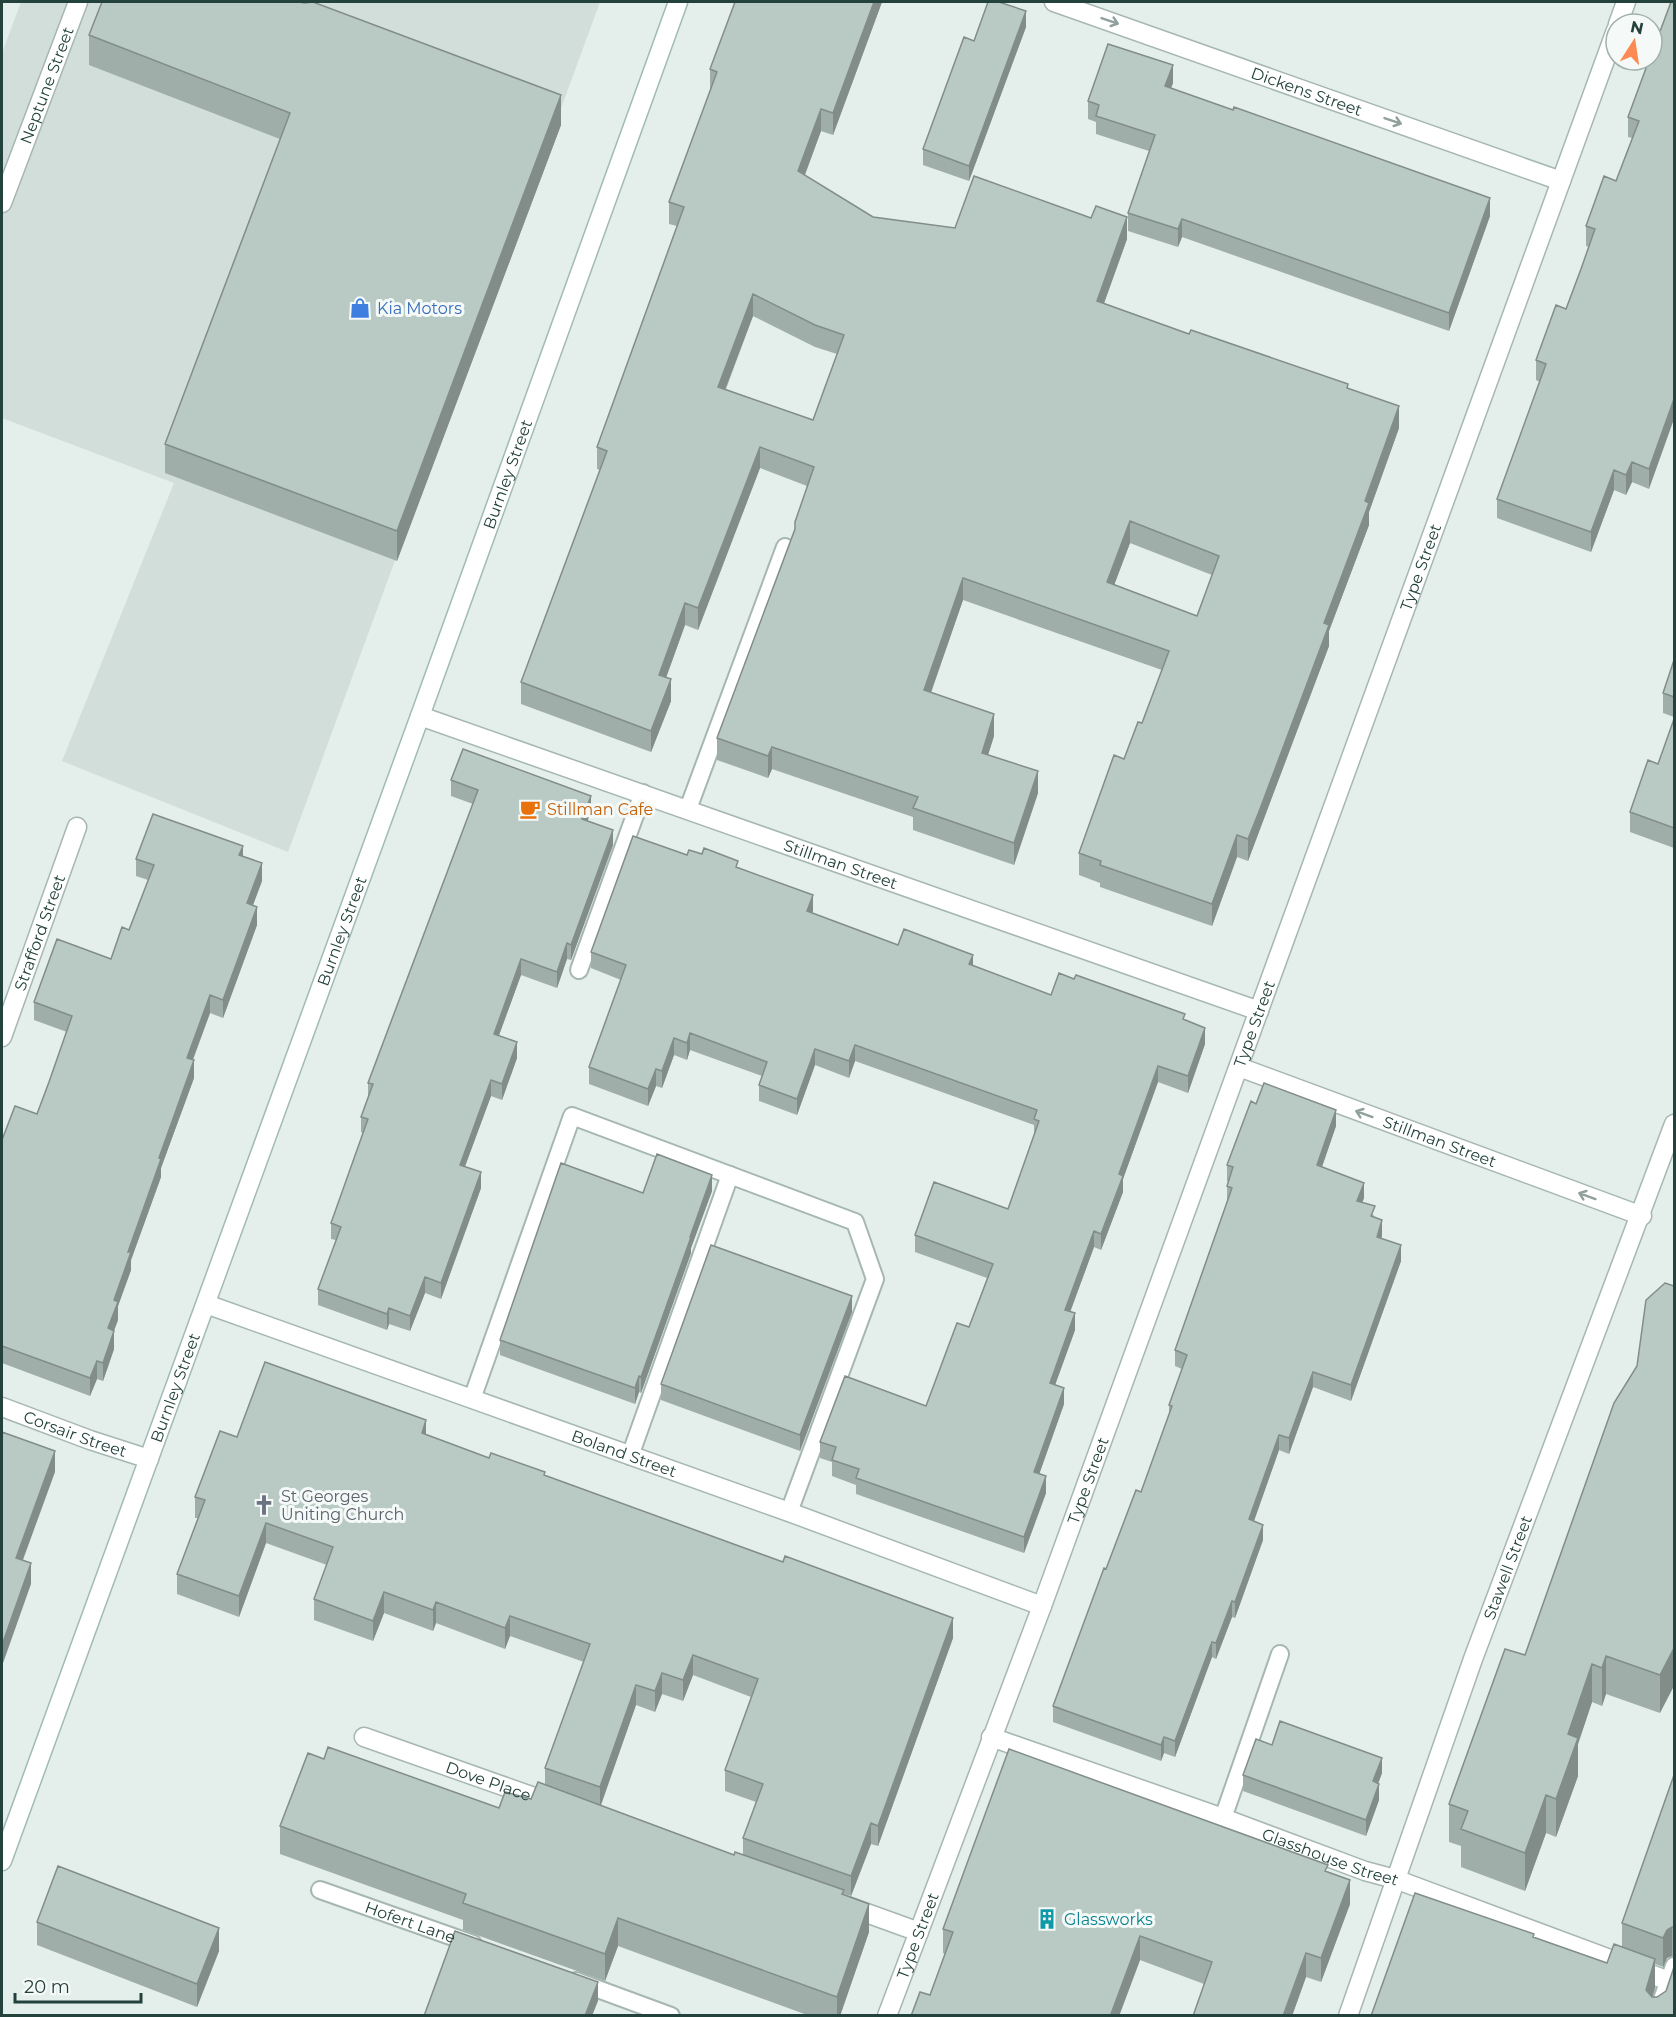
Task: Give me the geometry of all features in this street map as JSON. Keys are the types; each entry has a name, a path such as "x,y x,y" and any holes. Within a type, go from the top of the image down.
{"street":[{"name":"Neptune Street","path":"2,203 78,2"},
{"name":"Burnley Street","path":"2,1861 678,2"},
{"name":"Dickens Street","path":"1054,2 1561,181"},
{"name":"Type Street","path":"887,2016 1042,1606 1604,63"},
{"name":"Stillman Street","path":"420,716 1259,1011"},
{"name":"Strafford Street","path":"2,1037 77,827"},
{"name":"Stillman Street","path":"1239,1067 1642,1216"},
{"name":"Stawell Street","path":"1348,2016 1473,1659 1642,1216 1674,1124"},
{"name":"Boland Street","path":"206,1304 789,1512 1042,1606"},
{"name":"Corsair Street","path":"2,1407 148,1459"},
{"name":"Dove Place","path":"364,1737 566,1808"},
{"name":"Glasshouse Street","path":"991,1737 1223,1818 1365,1871 1395,1879 1672,1973"},
{"path":"825,1899 919,1932"}],"lane":[{"path":"688,810 785,547"},
{"path":"579,970 643,793"},
{"path":"472,1399 572,1116 855,1222 875,1279 789,1512"},
{"path":"630,1456 730,1175"},
{"path":"1223,1818 1280,1654"},
{"name":"Hofert Lane","path":"320,1890 485,1949"},
{"path":"1656,2016 1672,1973"},
{"path":"561,1976 671,2016"}],"shaded area":[{"path":"21,2 600,2 288,852 62,761 174,483 2,418 2,53"}],"building":[{"name":"Kia Motors","path":"102,2 313,2 561,95 397,531 165,444 290,113 89,35"},
{"path":"735,2 874,2 833,113 821,109 798,171 873,217 955,228 974,176 1091,218 1096,206 1127,217 1097,301 1189,334 1191,330 1348,384 1347,388 1399,406 1365,501 1369,503 1324,623 1329,625 1260,809 1248,839 1237,835 1212,904 1100,865 1101,861 1079,853 1114,755 1124,759 1138,722 1142,723 1169,651 963,578 924,690 994,714 982,753 1038,771 1014,843 913,808 918,797 772,747 768,756 717,738 795,529 795,522 814,467 760,447 698,608 685,603 659,675 671,679 651,731 521,682 607,451 597,447 684,207 669,202 717,72 710,69","holes":["753,294 815,325 844,335 813,420 718,387","1130,521 1219,556 1197,616 1107,582"]},
{"path":"988,2 999,2 1026,11 969,166 923,149 964,37 974,41"},
{"path":"1671,2 1674,2 1674,399 1649,469 1632,462 1626,475 1614,470 1591,532 1497,499 1546,364 1536,360 1556,305 1566,309 1595,229 1586,226 1604,176 1616,181 1639,121 1628,117 1645,72 1664,72 1664,21"},
{"path":"1108,44 1173,65 1165,86 1233,110 1234,107 1490,198 1449,313 1182,219 1178,229 1128,213 1155,135 1096,116 1099,105 1088,101"},
{"path":"1674,660 1674,697 1663,693"},
{"path":"1674,719 1674,828 1630,812 1648,760 1658,764"},
{"path":"463,749 591,796 582,819 613,830 571,945 567,943 557,972 521,959 494,1034 517,1042 502,1084 491,1080 460,1165 481,1172 441,1283 425,1277 410,1316 389,1308 387,1314 318,1289 341,1227 331,1223 368,1119 361,1117 373,1084 368,1083 478,790 451,780"},
{"path":"153,814 243,846 239,855 262,863 247,903 257,907 223,1000 210,995 187,1058 194,1060 159,1158 161,1159 128,1252 131,1252 114,1300 118,1302 108,1328 114,1331 103,1363 97,1361 90,1378 2,1346 2,1140 15,1106 37,1114 72,1016 34,1002 57,939 111,959 122,927 129,930 154,865 136,859"},
{"path":"633,836 687,855 689,850 702,854 704,848 738,861 736,867 813,895 807,911 898,945 904,929 973,955 969,964 1051,995 1059,973 1074,979 1076,975 1185,1014 1183,1019 1205,1028 1188,1076 1158,1066 1119,1174 1123,1176 1101,1234 1094,1231 1065,1310 1075,1313 1050,1383 1064,1388 1034,1472 1046,1476 1024,1537 856,1478 859,1469 832,1460 836,1447 820,1442 845,1376 926,1406 957,1323 969,1327 993,1264 915,1235 934,1182 1008,1209 1039,1121 1034,1119 1037,1110 855,1045 849,1061 815,1049 797,1099 759,1085 767,1062 690,1033 687,1043 674,1038 662,1071 656,1069 648,1089 589,1067 626,965 591,952"},
{"path":"1264,1083 1336,1110 1317,1165 1364,1183 1357,1201 1375,1206 1371,1216 1382,1220 1377,1237 1401,1245 1351,1385 1313,1372 1289,1438 1279,1435 1249,1519 1263,1525 1235,1602 1232,1601 1216,1643 1212,1642 1175,1741 1164,1737 1161,1745 1053,1706 1104,1568 1106,1569 1136,1490 1141,1492 1172,1406 1169,1405 1187,1355 1175,1350 1232,1188 1227,1186 1233,1167 1227,1165 1251,1101 1256,1104"},
{"path":"657,1154 712,1175 641,1377 639,1376 635,1388 500,1340 561,1163 643,1193"},
{"path":"711,1245 852,1296 800,1435 661,1384"},
{"path":"1665,1283 1674,1286 1674,1648 1660,1675 1606,1656 1602,1668 1592,1664 1568,1734 1578,1738 1556,1799 1546,1795 1525,1853 1461,1829 1468,1811 1449,1804 1505,1649 1525,1655 1614,1403 1637,1366 1646,1300"},
{"path":"265,1362 426,1420 422,1433 489,1458 491,1453 545,1472 544,1475 783,1562 785,1556 953,1618 878,1826 871,1823 851,1876 743,1838 763,1784 725,1770 758,1679 693,1655 683,1680 662,1673 655,1691 636,1685 600,1787 545,1768 590,1644 510,1616 505,1628 436,1602 433,1610 384,1592 373,1621 314,1599 333,1547 266,1523 239,1596 177,1574 205,1500 195,1497 220,1431 237,1437"},
{"path":"2,1432 55,1451 16,1558 31,1563 2,1645"},
{"path":"1280,1721 1382,1758 1373,1781 1379,1784 1366,1820 1243,1775 1256,1739 1272,1745"},
{"path":"328,1747 499,1808 505,1792 531,1799 538,1782 734,1855 735,1852 844,1890 842,1894 869,1904 837,1997 618,1918 605,1954 463,1903 466,1894 280,1826 308,1753 324,1759"},
{"path":"1009,1749 1328,1865 1325,1871 1350,1880 1321,1958 1306,1953 1283,2016 1193,2016 1212,1962 1140,1936 1111,2014 1114,2016 911,2016 920,1992 930,1995 953,1932 943,1929"},
{"path":"1674,1775 1674,1927 1667,1930 1663,1938 1622,1923"},
{"path":"58,1866 219,1928 197,1984 37,1922"},
{"path":"1415,1893 1534,1934 1533,1937 1607,1963 1614,1944 1655,1959 1646,1990 1652,1997 1657,1997 1666,1991 1674,1967 1674,2016 1371,2016"},
{"path":"455,1931 598,1982 585,2016 424,2016"}],"place":[{"name":"Kia Motors","path":"360,308"},
{"name":"Stillman Cafe","path":"530,809"},
{"name":"St Georges Uniting Church","path":"264,1505"},
{"name":"Glassworks","path":"1047,1919"}]}
